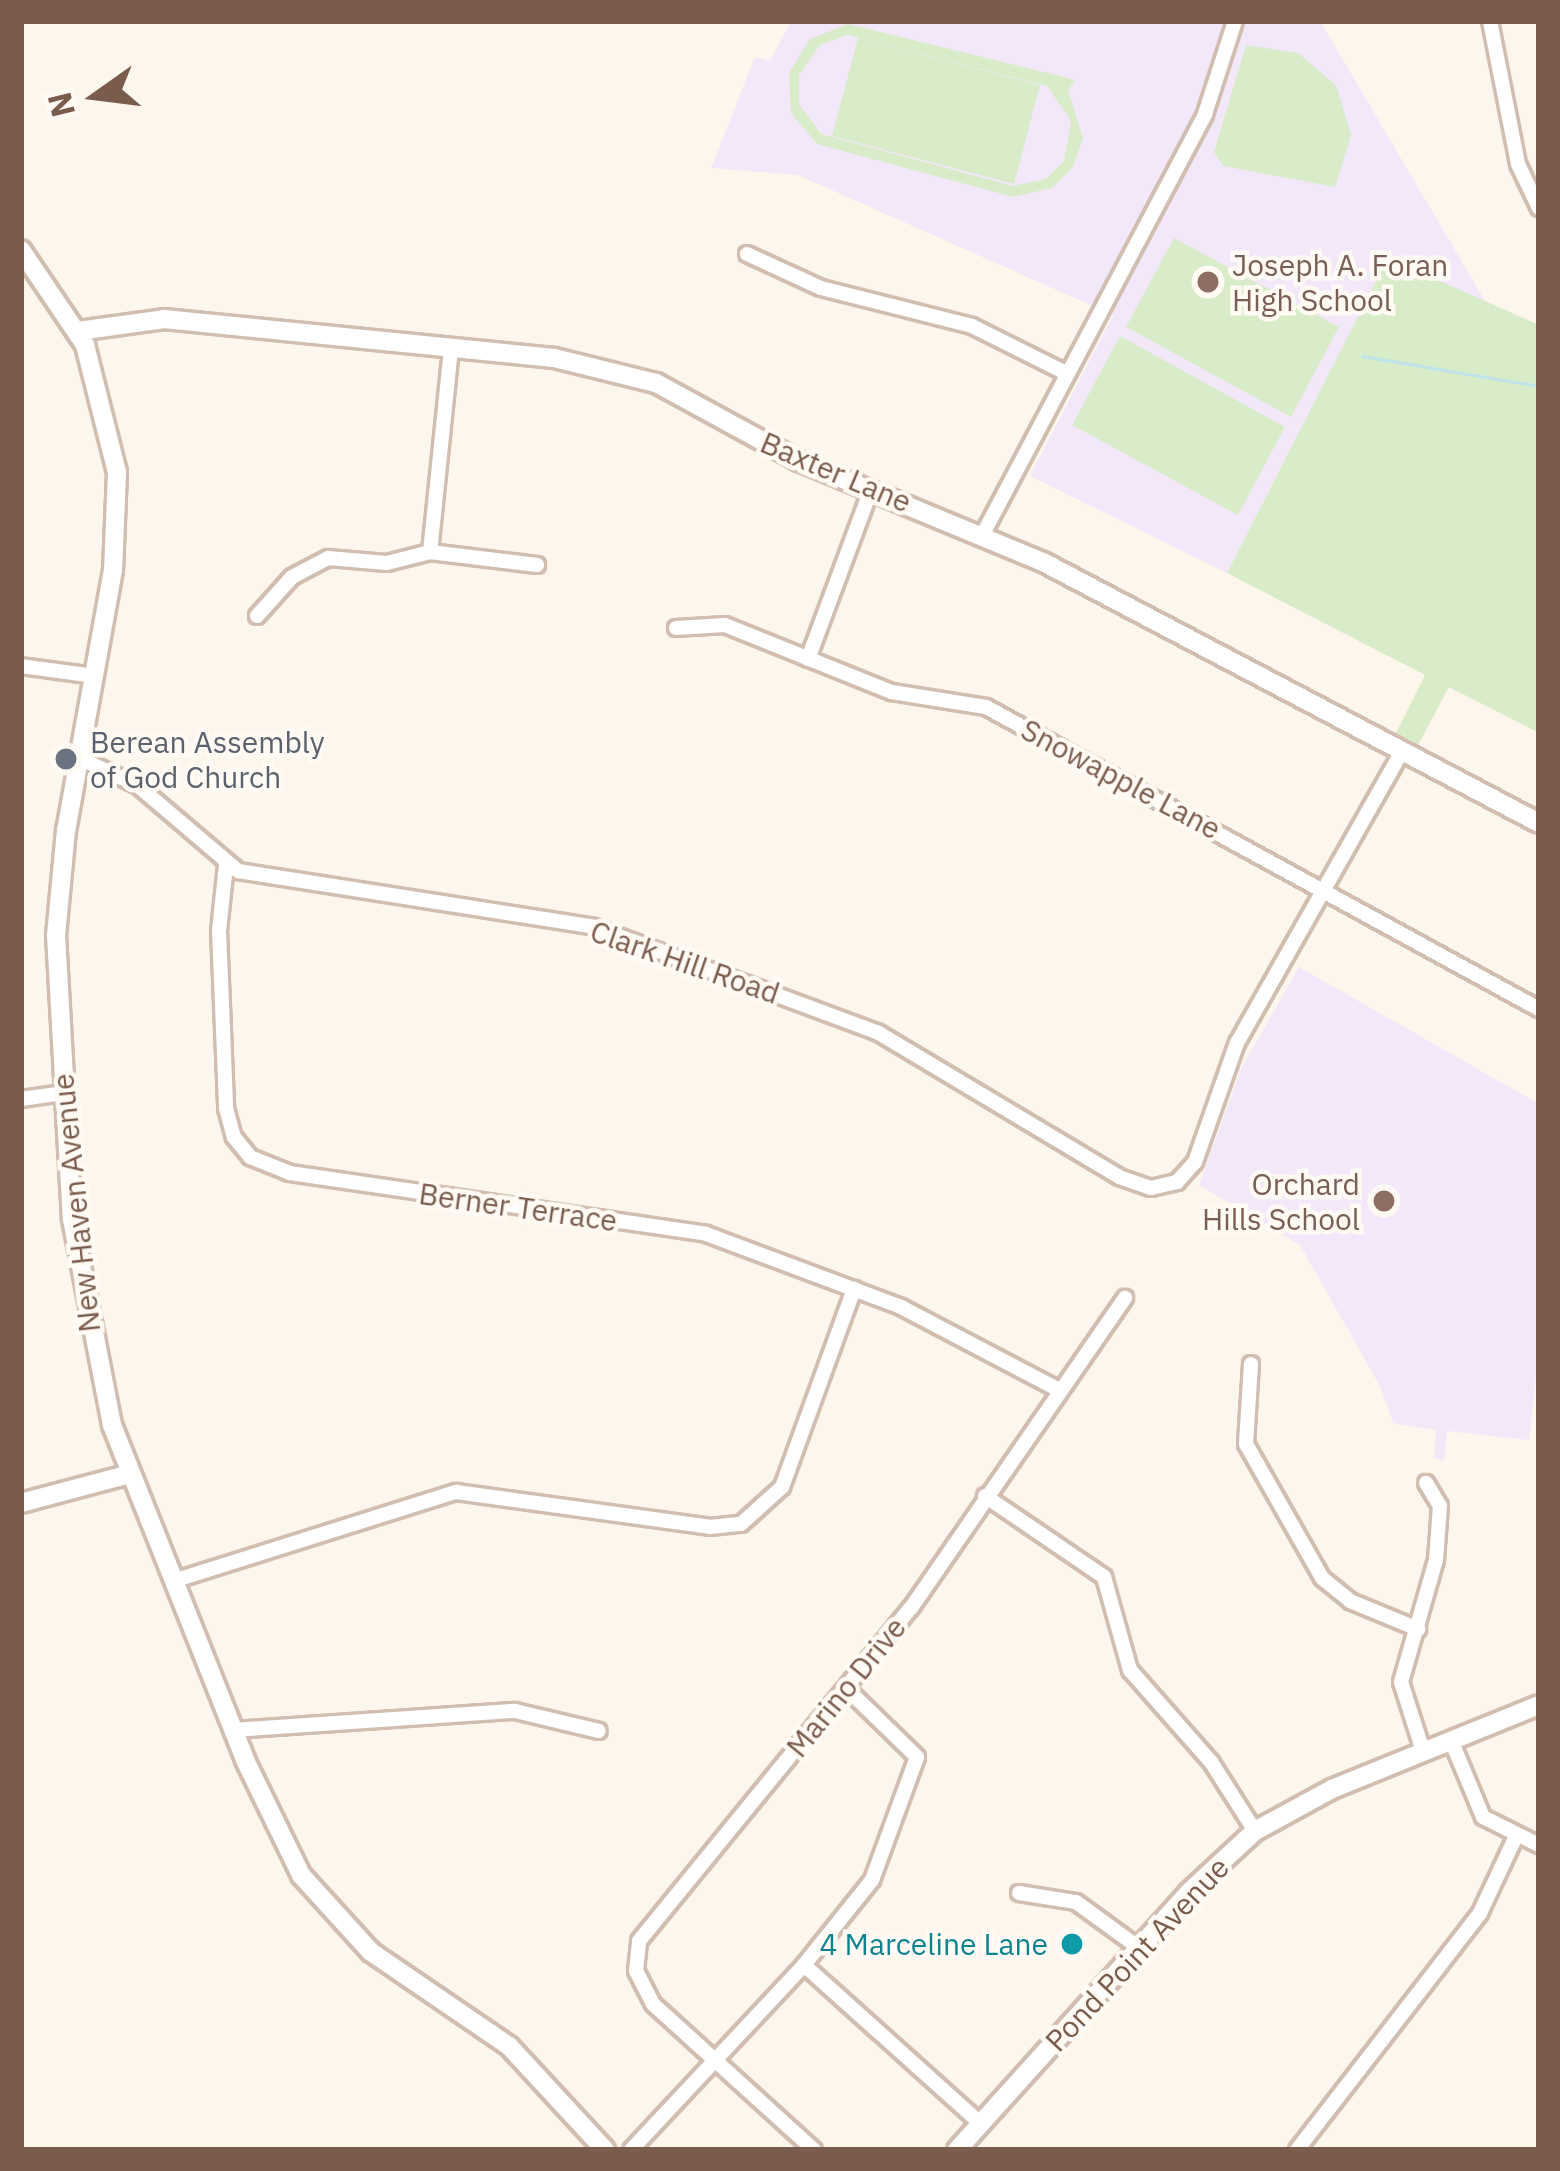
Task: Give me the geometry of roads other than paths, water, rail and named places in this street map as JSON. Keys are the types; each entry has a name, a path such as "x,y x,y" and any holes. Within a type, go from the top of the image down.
{"main road":[{"name":"New Haven Avenue","path":"21,250 78,332 107,411 118,488 58,899 63,1094 90,1340 130,1474 233,1730 292,1861 333,1914 395,1971 509,2046 605,2150"},
{"name":"Baxter Lane","path":"78,332 164,319 578,361 656,383 799,461 984,532 1539,823"},
{"path":"21,1503 130,1474"},
{"name":"Pond Point Avenue","path":"957,2150 1139,1948 1255,1832 1423,1751 1539,1705"}],"street":[{"path":"984,532 1205,114 1235,21"},
{"path":"1490,21 1519,164 1539,208"},
{"path":"747,254 821,288 973,326 1066,374"},
{"path":"430,552 451,348"},
{"path":"808,659 871,490"},
{"path":"257,616 323,559 387,563 430,552 536,565"},
{"name":"Snowapple Lane","path":"676,628 725,625 892,692 986,707 1539,1009"},
{"path":"21,666 94,676"},
{"path":"1328,890 1402,751"},
{"name":"Clark Hill Road","path":"79,758 137,785 226,865 273,880 594,927 878,1033 1141,1187 1177,1182 1195,1162 1222,1074 1328,890"},
{"name":"Berner Terrace","path":"226,865 219,930 226,1108 233,1137 250,1157 290,1173 706,1234 854,1289 1057,1389"},
{"path":"21,1099 63,1094"},
{"path":"173,1581 456,1492 710,1527 754,1518 782,1486 854,1289"},
{"name":"Marino Drive","path":"814,2150 646,1994 636,1971 639,1941 847,1689 1125,1298"},
{"path":"1251,1364 1246,1444 1322,1578 1350,1601 1418,1629"},
{"path":"1423,1751 1401,1682 1418,1629 1438,1533 1438,1499 1426,1483"},
{"path":"986,1496 1100,1572 1130,1670 1211,1762 1255,1832"},
{"path":"631,2150 866,1893 918,1763 907,1739 847,1689"},
{"path":"233,1730 515,1712 599,1731"},
{"path":"1451,1740 1479,1811 1539,1845"},
{"path":"1297,2150 1480,1913 1516,1836"},
{"path":"1019,1893 1076,1902 1139,1948"},
{"path":"804,1965 980,2123"}],"waterway":[{"path":"1362,356 1539,386"}],"place":[{"name":"Joseph A. Foran High School","path":"1208,282"},
{"name":"Berean Assembly of God Church","path":"66,759"},
{"name":"Orchard Hills School","path":"1384,1201"},
{"name":"4 Marceline Lane","path":"1072,1944"}]}
